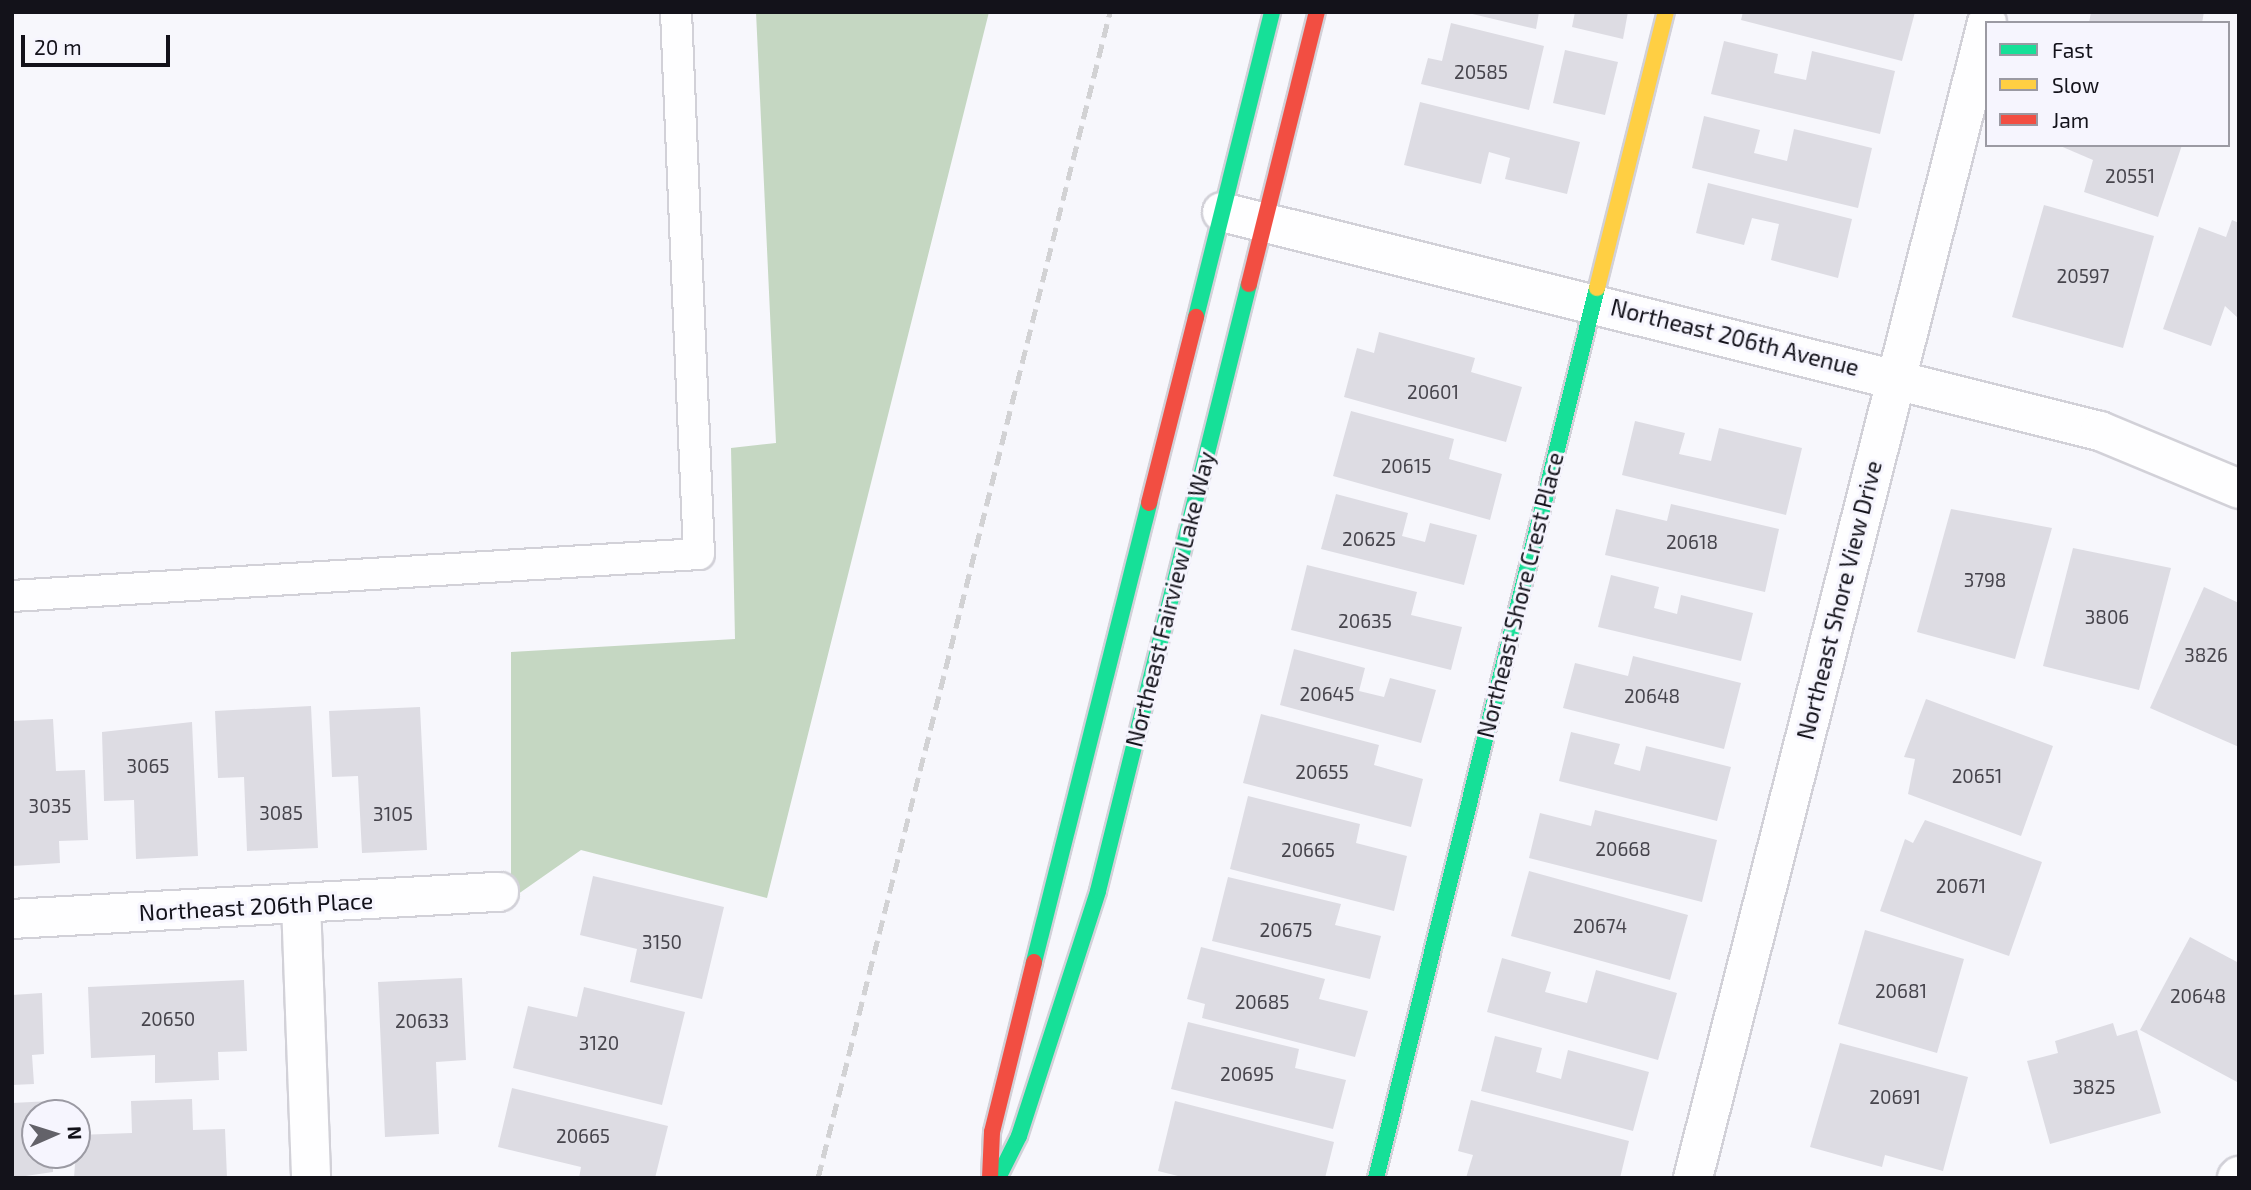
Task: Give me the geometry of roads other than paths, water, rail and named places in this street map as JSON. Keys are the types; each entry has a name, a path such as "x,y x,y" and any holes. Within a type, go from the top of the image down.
{"street":[{"name":"Northeast Fairview Lake Way","path":"990,1178 992,1132 1272,12"},
{"name":"Northeast Fairview Lake Way","path":"998,1178 1019,1136 1098,891 1317,12"},
{"name":"Northeast Shore Crest Place","path":"1376,1178 1666,12"},
{"name":"Northeast Shore View Drive","path":"1693,1178 1985,31"},
{"name":"Northeast 206th Avenue","path":"1222,212 1896,377 2100,431 2239,489"},
{"name":"Northeast 206th Place","path":"12,919 499,892"},
{"path":"301,903 311,1178"}],"lane":[{"path":"12,596 699,554 676,12"}],"railway":[{"path":"818,1178 1110,12"}]}
